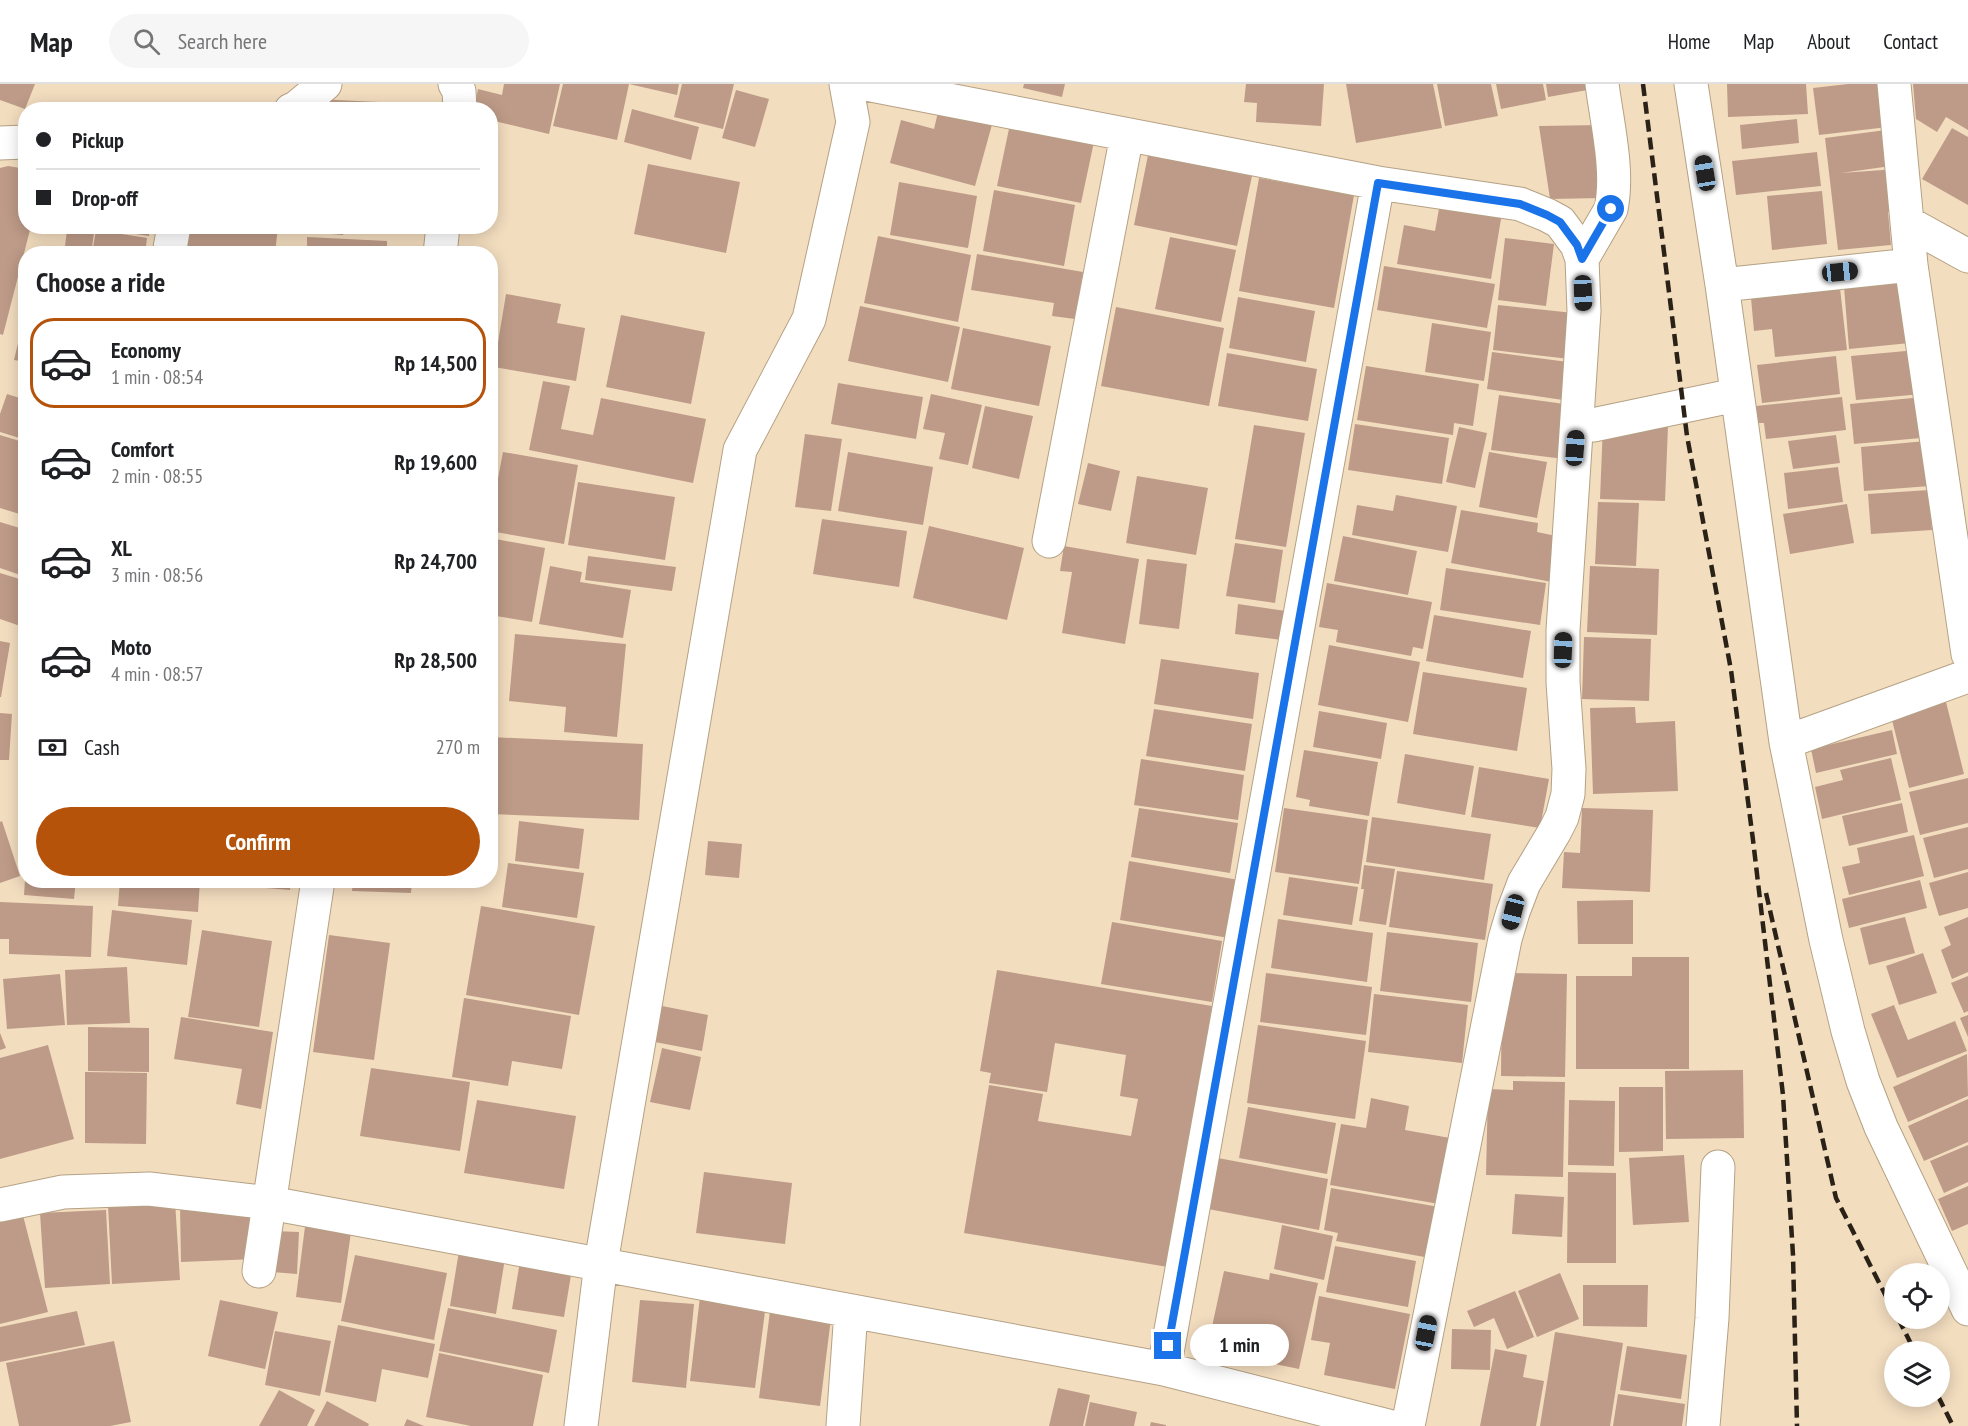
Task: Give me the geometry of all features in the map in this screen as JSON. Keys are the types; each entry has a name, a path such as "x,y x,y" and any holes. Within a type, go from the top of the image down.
{"street":[{"path":"303,102 325,84"},
{"path":"455,84 459,91 460,102"},
{"path":"581,1426 601,1263 740,450 809,319 853,122 846,84"},
{"path":"866,84 1378,183 1520,204 1560,222 1577,245 1582,259 1584,311 1563,650 1569,769 1568,794 1562,817 1524,883 1505,939 1408,1426"},
{"path":"1582,259 1611,209 1614,189 1602,84"},
{"path":"1691,84 1722,285 1786,742 1826,940 1848,1031 1863,1081 1881,1127 1968,1309"},
{"path":"1894,84 1911,265 1968,654"},
{"path":"1049,541 1127,135"},
{"path":"0,143 18,142"},
{"path":"1164,1369 1378,183"},
{"path":"1908,223 1968,256"},
{"path":"1722,285 1911,265"},
{"path":"1577,425 1593,425 1736,395"},
{"path":"1786,742 1968,676"},
{"path":"259,1271 317,888"},
{"path":"1703,1426 1712,1318 1718,1167"},
{"path":"0,1205 63,1192 149,1189 270,1203 1164,1369 1388,1426"},
{"path":"843,1426 851,1311"}],"building":[{"path":"0,84 35,84 28,102 18,102 18,106 0,100"},
{"path":"504,84 560,84 549,134 498,122 498,102 476,102 478,89 502,95"},
{"path":"563,84 629,84 617,140 553,126"},
{"path":"629,84 679,84 677,95"},
{"path":"682,84 734,84 723,129 674,117"},
{"path":"1024,84 1065,84 1062,97 1023,88"},
{"path":"1246,84 1324,84 1321,126 1256,122 1257,103 1244,102"},
{"path":"1346,84 1433,84 1442,128 1356,143"},
{"path":"1437,84 1491,84 1498,116 1445,126"},
{"path":"1496,84 1543,84 1546,100 1501,109"},
{"path":"1546,84 1599,84 1599,88 1548,97"},
{"path":"1727,84 1806,84 1808,114 1728,117"},
{"path":"1848,84 1883,84 1888,127 1819,135 1813,88"},
{"path":"1913,84 1968,84 1968,130 1946,117 1937,132 1916,119"},
{"path":"736,90 769,99 755,147 722,138"},
{"path":"315,99 379,102 315,102"},
{"path":"939,108 993,121 975,186 890,163 901,120 934,129"},
{"path":"632,109 699,127 691,160 624,142"},
{"path":"1011,119 1095,137 1081,203 997,186"},
{"path":"1797,119 1799,143 1742,149 1740,125"},
{"path":"1601,125 1602,198 1550,199 1539,126"},
{"path":"1952,128 1968,137 1968,205 1922,179"},
{"path":"1886,130 1891,166 1841,173 1897,169 1901,210 1888,212 1891,245 1838,250 1825,138"},
{"path":"1817,152 1821,186 1736,195 1732,161"},
{"path":"1148,155 1252,176 1237,246 1134,225"},
{"path":"648,164 740,182 726,253 634,234"},
{"path":"8,166 18,168 18,234 29,234 26,246 18,246 18,277 3,335 0,334 0,168"},
{"path":"1259,178 1354,195 1334,308 1239,291"},
{"path":"899,182 977,196 968,248 890,235"},
{"path":"994,190 1075,205 1064,266 983,251"},
{"path":"1822,191 1827,244 1772,250 1767,196"},
{"path":"1440,203 1502,213 1491,279 1397,264 1404,225 1435,231"},
{"path":"66,234 94,234 92,246 65,246"},
{"path":"95,234 122,234 147,238 146,246 93,246"},
{"path":"181,234 277,234 276,246 181,246"},
{"path":"878,236 971,255 958,322 864,303"},
{"path":"307,237 387,241 387,246 307,246"},
{"path":"1170,237 1236,250 1221,322 1155,309"},
{"path":"1505,238 1554,244 1546,306 1498,300"},
{"path":"977,254 1083,272 1075,319 1052,316 1054,303 971,290"},
{"path":"1384,266 1495,284 1487,328 1377,310"},
{"path":"1905,282 1910,343 1849,349 1844,287"},
{"path":"1840,288 1847,350 1775,357 1772,329 1754,331 1751,298"},
{"path":"506,294 561,304 557,323 585,328 576,381 498,368 498,343"},
{"path":"1238,297 1315,311 1306,362 1229,348"},
{"path":"1498,305 1583,314 1578,360 1493,350"},
{"path":"860,306 960,327 948,382 848,361"},
{"path":"1116,307 1224,328 1209,406 1101,386"},
{"path":"621,315 705,332 691,404 606,387"},
{"path":"1432,323 1491,332 1484,381 1425,372"},
{"path":"963,328 1051,346 1039,406 951,389"},
{"path":"18,343 18,361 14,360"},
{"path":"1917,350 1922,394 1856,400 1851,356"},
{"path":"1492,352 1568,362 1563,400 1487,389"},
{"path":"1227,353 1317,369 1308,421 1218,406"},
{"path":"1836,356 1840,394 1762,403 1757,365"},
{"path":"1366,366 1479,384 1473,426 1454,423 1453,435 1357,420"},
{"path":"543,381 570,386 561,429 593,435 601,398 706,419 693,483 529,450"},
{"path":"838,383 923,397 916,439 831,424"},
{"path":"7,394 18,397 18,438 0,432 0,414"},
{"path":"931,394 982,405 968,465 939,459 945,433 923,429"},
{"path":"1499,395 1572,405 1564,459 1491,450"},
{"path":"1842,397 1846,430 1766,439 1764,423 1758,423 1756,406"},
{"path":"1923,397 1921,438 1854,444 1850,404"},
{"path":"985,406 1033,416 1019,479 972,468"},
{"path":"1355,424 1449,438 1442,484 1348,470"},
{"path":"1603,424 1668,426 1665,501 1600,499"},
{"path":"1254,425 1305,433 1286,547 1235,539"},
{"path":"1459,427 1487,433 1475,488 1446,482"},
{"path":"805,434 842,439 831,511 795,507"},
{"path":"0,435 18,441 18,514 0,508"},
{"path":"1836,435 1840,463 1793,469 1788,441"},
{"path":"1926,441 1930,486 1864,491 1861,447"},
{"path":"503,452 578,465 564,544 498,532 498,479"},
{"path":"848,452 933,467 923,525 838,511"},
{"path":"1489,452 1547,462 1537,518 1479,507"},
{"path":"1088,463 1120,471 1111,511 1078,504"},
{"path":"1838,467 1843,502 1788,509 1784,473"},
{"path":"1137,476 1208,488 1196,555 1126,543"},
{"path":"578,482 675,497 665,560 568,545"},
{"path":"1929,490 1932,530 1871,534 1868,494"},
{"path":"1396,495 1457,506 1448,552 1352,535 1357,505 1393,511"},
{"path":"1598,502 1639,503 1636,566 1595,564"},
{"path":"1847,504 1854,543 1790,554 1783,514"},
{"path":"1461,510 1538,523 1537,532 1561,537 1552,582 1451,563"},
{"path":"822,519 907,531 899,587 813,574"},
{"path":"0,522 18,528 18,574 0,568"},
{"path":"929,526 1024,548 1007,620 913,598"},
{"path":"1343,536 1417,551 1408,595 1334,581"},
{"path":"498,539 545,548 532,622 498,616"},
{"path":"1235,543 1283,550 1275,603 1226,596"},
{"path":"1064,546 1139,559 1125,644 1062,633 1072,572 1060,571"},
{"path":"588,556 676,567 672,591 585,580"},
{"path":"1147,559 1187,564 1179,629 1139,624"},
{"path":"550,566 582,572 580,582 631,590 623,638 539,624"},
{"path":"1590,566 1659,569 1657,635 1587,632"},
{"path":"1446,568 1546,583 1540,625 1440,610"},
{"path":"0,573 18,579 18,625 0,619"},
{"path":"1327,583 1432,602 1423,649 1413,647 1411,656 1336,642 1338,630 1319,627"},
{"path":"1238,604 1286,611 1282,640 1235,634"},
{"path":"1434,615 1531,631 1523,678 1426,661"},
{"path":"515,634 626,644 617,737 564,732 566,707 509,701"},
{"path":"1584,637 1651,639 1649,701 1582,699"},
{"path":"0,641 10,643 1,697 0,697"},
{"path":"1329,645 1420,662 1408,722 1318,705"},
{"path":"1161,659 1259,673 1253,719 1154,704"},
{"path":"1423,672 1527,688 1517,751 1413,734"},
{"path":"1946,702 1964,774 1909,788 1891,716"},
{"path":"1635,707 1636,723 1675,721 1678,791 1593,794 1590,708"},
{"path":"1154,709 1252,724 1245,771 1146,756"},
{"path":"1319,711 1387,723 1381,759 1313,747"},
{"path":"0,713 12,714 9,760 0,760"},
{"path":"1892,730 1897,754 1816,773 1811,749"},
{"path":"498,737 643,744 639,820 498,814"},
{"path":"1304,750 1378,762 1369,816 1309,806 1310,800 1296,797"},
{"path":"1405,754 1474,766 1465,815 1397,803"},
{"path":"1891,758 1901,800 1822,819 1815,787 1843,780 1840,770"},
{"path":"1141,759 1244,775 1238,820 1134,805"},
{"path":"1479,767 1549,779 1540,828 1471,817"},
{"path":"1968,778 1968,823 1920,835 1909,792"},
{"path":"1902,803 1908,832 1849,846 1842,816"},
{"path":"1139,808 1238,823 1230,873 1131,857"},
{"path":"1284,808 1368,820 1359,884 1275,872"},
{"path":"1582,808 1653,810 1650,892 1562,888 1564,852 1580,853"},
{"path":"1372,817 1491,834 1484,880 1366,862"},
{"path":"2,821 18,870 18,877 0,883 0,822"},
{"path":"519,821 584,829 579,869 515,861"},
{"path":"1968,827 1968,869 1934,878 1923,838"},
{"path":"1914,835 1924,876 1849,895 1842,867 1860,863 1857,848"},
{"path":"708,841 742,844 739,878 705,875"},
{"path":"1129,861 1239,880 1229,938 1120,920"},
{"path":"508,863 584,873 577,918 502,907"},
{"path":"1364,865 1395,869 1386,925 1359,921 1364,889 1361,889"},
{"path":"1397,871 1493,884 1485,940 1389,927"},
{"path":"1968,872 1968,908 1939,916 1929,883"},
{"path":"1289,877 1358,887 1352,925 1283,915"},
{"path":"1920,880 1927,908 1849,928 1842,899"},
{"path":"24,888 75,888 74,899 24,895"},
{"path":"119,888 200,888 198,912 118,906"},
{"path":"265,888 290,888 290,890"},
{"path":"352,888 411,888 411,893 352,891"},
{"path":"1633,900 1633,944 1578,944 1577,901"},
{"path":"0,902 93,906 91,957 9,954 9,939 0,939"},
{"path":"481,906 595,926 579,1015 466,995"},
{"path":"112,910 192,920 187,965 107,956"},
{"path":"1905,917 1915,953 1869,965 1860,928"},
{"path":"1968,917 1968,972 1952,979 1941,950 1951,945 1944,927"},
{"path":"1278,919 1373,933 1367,982 1271,968"},
{"path":"1112,922 1222,941 1212,1002 1101,984"},
{"path":"202,930 272,941 259,1027 188,1017"},
{"path":"1387,932 1478,943 1471,1002 1380,991"},
{"path":"329,935 390,943 374,1060 313,1052"},
{"path":"1923,953 1937,993 1899,1005 1886,966"},
{"path":"1632,957 1689,957 1689,1069 1576,1069 1576,976 1632,976"},
{"path":"127,967 130,1023 67,1025 65,970"},
{"path":"997,970 1212,1006 1168,1267 964,1233 989,1085 1043,1094 1038,1121 1131,1136 1138,1099 1120,1096 1126,1055 1055,1043 1047,1092 989,1083 991,1073 980,1071"},
{"path":"1266,973 1372,987 1366,1035 1260,1022"},
{"path":"1502,973 1567,974 1565,1077 1501,1076"},
{"path":"60,974 65,1025 7,1029 3,979"},
{"path":"1968,976 1968,1011 1964,1013 1951,983"},
{"path":"1374,994 1468,1005 1462,1063 1368,1052"},
{"path":"464,998 571,1016 562,1069 512,1061 508,1086 452,1077"},
{"path":"1894,1005 1908,1040 1955,1021 1967,1051 1897,1078 1871,1014"},
{"path":"662,1006 708,1015 702,1051 655,1042"},
{"path":"1968,1015 1968,1037 1960,1018"},
{"path":"181,1017 273,1032 261,1109 236,1104 242,1069 174,1059"},
{"path":"1258,1025 1366,1041 1355,1119 1247,1103"},
{"path":"88,1027 149,1028 149,1072 88,1071"},
{"path":"0,1033 6,1048 0,1050"},
{"path":"48,1045 74,1139 0,1159 0,1058"},
{"path":"662,1048 701,1057 690,1110 650,1102"},
{"path":"1967,1054 1968,1096 1908,1122 1893,1087"},
{"path":"371,1068 470,1082 460,1151 360,1136"},
{"path":"1743,1070 1744,1138 1666,1139 1665,1071"},
{"path":"85,1072 147,1073 146,1144 85,1143"},
{"path":"1513,1081 1565,1082 1563,1177 1486,1175 1488,1089 1513,1090"},
{"path":"1619,1087 1663,1087 1663,1151 1619,1152"},
{"path":"1371,1098 1409,1106 1405,1130 1450,1138 1439,1204 1330,1185 1341,1124 1366,1128"},
{"path":"1968,1099 1968,1142 1924,1161 1908,1126"},
{"path":"477,1100 576,1116 564,1189 464,1173"},
{"path":"1569,1100 1615,1101 1614,1166 1568,1165"},
{"path":"1248,1107 1336,1123 1327,1174 1239,1158"},
{"path":"1968,1145 1968,1182 1944,1193 1930,1161"},
{"path":"1684,1155 1689,1222 1633,1225 1629,1158"},
{"path":"1218,1158 1328,1179 1319,1230 1208,1209"},
{"path":"704,1172 792,1183 785,1244 696,1233"},
{"path":"1568,1172 1616,1173 1616,1263 1567,1263"},
{"path":"1968,1186 1968,1224 1952,1231 1938,1199"},
{"path":"1331,1188 1439,1207 1430,1258 1336,1241 1338,1233 1324,1230"},
{"path":"1515,1194 1564,1197 1562,1237 1512,1234"},
{"path":"175,1201 180,1280 112,1284 108,1205"},
{"path":"254,1202 256,1259 181,1262 180,1205"},
{"path":"20,1204 48,1312 0,1324 0,1209"},
{"path":"106,1210 110,1284 45,1288 40,1213"},
{"path":"306,1219 352,1225 341,1303 296,1297"},
{"path":"1282,1225 1333,1236 1324,1280 1274,1269"},
{"path":"273,1231 299,1232 297,1274 272,1272"},
{"path":"460,1245 506,1252 496,1314 450,1306"},
{"path":"1335,1246 1416,1261 1408,1307 1326,1292"},
{"path":"355,1255 447,1273 434,1340 341,1321"},
{"path":"521,1255 573,1263 564,1317 512,1309"},
{"path":"1224,1271 1269,1280 1270,1273 1318,1283 1299,1369 1207,1350"},
{"path":"1560,1273 1579,1319 1537,1337 1518,1291"},
{"path":"1583,1285 1648,1285 1647,1327 1583,1326"},
{"path":"1515,1291 1534,1337 1507,1349 1494,1318 1474,1327 1467,1311"},
{"path":"1319,1296 1410,1314 1395,1389 1324,1375 1330,1343 1311,1340"},
{"path":"700,1297 766,1304 755,1388 690,1381"},
{"path":"220,1300 278,1312 265,1369 208,1356"},
{"path":"640,1300 694,1304 686,1388 632,1382"},
{"path":"771,1303 832,1310 820,1406 759,1398"},
{"path":"448,1308 557,1330 549,1373 439,1351"},
{"path":"77,1311 85,1345 0,1362 0,1327"},
{"path":"338,1325 435,1344 428,1378 382,1369 376,1402 325,1392"},
{"path":"1452,1329 1491,1330 1490,1370 1451,1369"},
{"path":"275,1331 331,1341 320,1396 265,1385"},
{"path":"1555,1332 1623,1343 1610,1426 1540,1426"},
{"path":"114,1341 131,1422 110,1426 19,1426 6,1363"},
{"path":"1627,1346 1687,1355 1681,1399 1620,1390"},
{"path":"1495,1349 1527,1355 1523,1377 1544,1381 1536,1426 1480,1426"},
{"path":"439,1353 543,1375 533,1426 471,1426 426,1417"},
{"path":"1058,1388 1090,1395 1083,1426 1049,1426"},
{"path":"279,1390 315,1410 307,1426 259,1426"},
{"path":"1618,1394 1685,1404 1682,1426 1613,1426"},
{"path":"327,1401 369,1424 368,1426 314,1426"},
{"path":"1090,1402 1137,1412 1134,1426 1085,1426"},
{"path":"407,1419 424,1426 404,1426"},
{"path":"1151,1422 1166,1425 1166,1426 1150,1426"}],"railway":[{"path":"1643,84 1687,436 1731,670 1783,1095 1793,1255 1797,1426"},
{"path":"1766,893 1836,1198 1884,1292"},
{"path":"1904,1329 1910,1341"},
{"path":"1944,1407 1953,1426"}],"route":[{"path":"1168,1346 1378,183 1520,204 1560,222 1577,245 1582,259 1611,209"}]}
